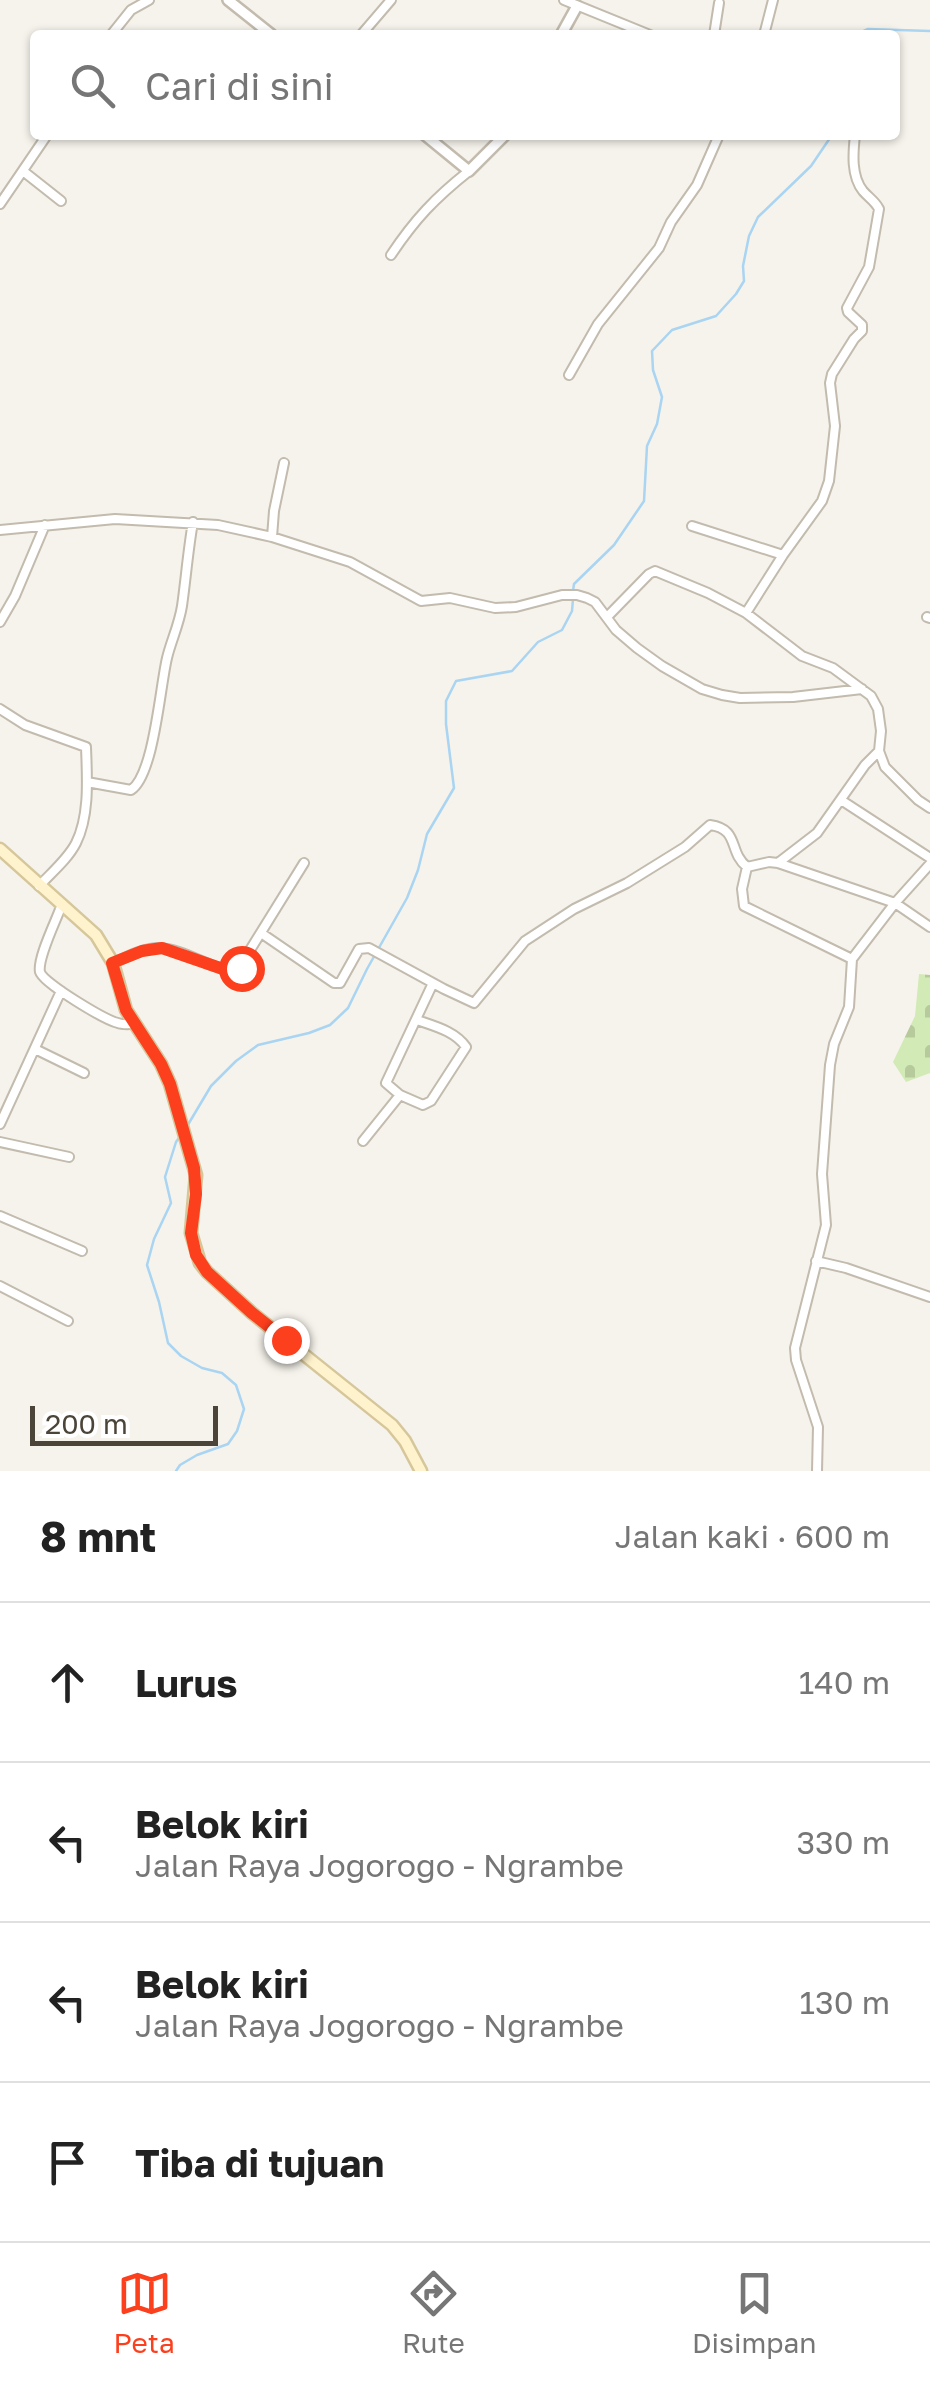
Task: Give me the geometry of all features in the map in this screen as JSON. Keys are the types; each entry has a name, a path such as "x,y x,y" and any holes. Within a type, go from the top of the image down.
{"main road":[{"path":"0,849 100,940 134,1024 166,1073 196,1184 191,1233 200,1262 252,1313 392,1425 421,1471"}],"street":[{"path":"115,30 131,10 148,0"},
{"path":"228,0 266,30"},
{"path":"366,30 391,0"},
{"path":"564,0 639,30"},
{"path":"765,30 773,0"},
{"path":"563,30 578,3"},
{"path":"715,30 719,3"},
{"path":"0,204 44,140"},
{"path":"431,140 469,171"},
{"path":"390,255 416,219 499,140"},
{"path":"568,376 598,324 660,248 671,222 697,185 717,140"},
{"path":"746,613 822,500 832,466 830,383 832,374 862,331 862,324 847,308 870,268 879,210 856,177 855,140"},
{"path":"23,171 61,201"},
{"path":"272,536 284,464"},
{"path":"0,530 114,520 193,522 272,536 350,562 421,600 450,598 480,607 505,608 577,595 595,602 616,630 662,666 702,689 722,695 794,697 862,688"},
{"path":"87,782 131,790 141,780 182,606 193,522"},
{"path":"0,622 45,525"},
{"path":"692,526 783,555"},
{"path":"607,617 656,571 746,613 802,656 833,668 871,696 878,710 882,731 879,751 885,767 930,808"},
{"path":"0,708 25,725 86,747 84,817 76,843 39,886"},
{"path":"778,863 817,833 879,751"},
{"path":"817,1471 818,1428 795,1348 826,1226 822,1174 830,1065 849,1007 852,959 930,861 841,800"},
{"path":"261,932 334,983 340,983 357,952 365,948 476,1002 525,941 685,847 710,825 728,832 738,858 747,866"},
{"path":"112,963 162,948 237,971 304,863"},
{"path":"747,866 778,863 895,903 930,927"},
{"path":"747,866 742,889 744,906 852,959"},
{"path":"62,904 40,966 43,978 118,1023 134,1024"},
{"path":"417,1020 460,1039 466,1047 427,1104 400,1095 386,1083 433,983"},
{"path":"0,1124 62,991"},
{"path":"35,1050 84,1074"},
{"path":"362,1141 400,1095"},
{"path":"0,1142 68,1157"},
{"path":"0,1216 82,1252"},
{"path":"816,1261 930,1297"},
{"path":"0,1286 68,1321"}],"green space":[{"path":"919,974 930,975 930,1073 906,1082 893,1062 915,1016"}],"waterway":[{"path":"866,30 899,30"},
{"path":"900,30 930,31"},
{"path":"573,591 574,584 614,545 644,501 647,446 657,424 662,397 653,370 652,351 672,330 716,316 736,294 744,281 749,236 758,217 811,166 829,140"},
{"path":"186,1128 211,1086 236,1061 258,1045 330,1025 348,1008 407,898 427,834 454,788 446,701 456,681 512,671 538,642 562,630 572,611 573,599"},
{"path":"176,1471 197,1455 228,1444 244,1409 236,1385 222,1373 202,1368 181,1356 168,1343 147,1265 171,1203 165,1177 181,1135"}],"route":[{"path":"241,968 223,969 162,948 112,963 126,1010 170,1084 196,1175 191,1223 196,1255 207,1272 286,1340"}]}
